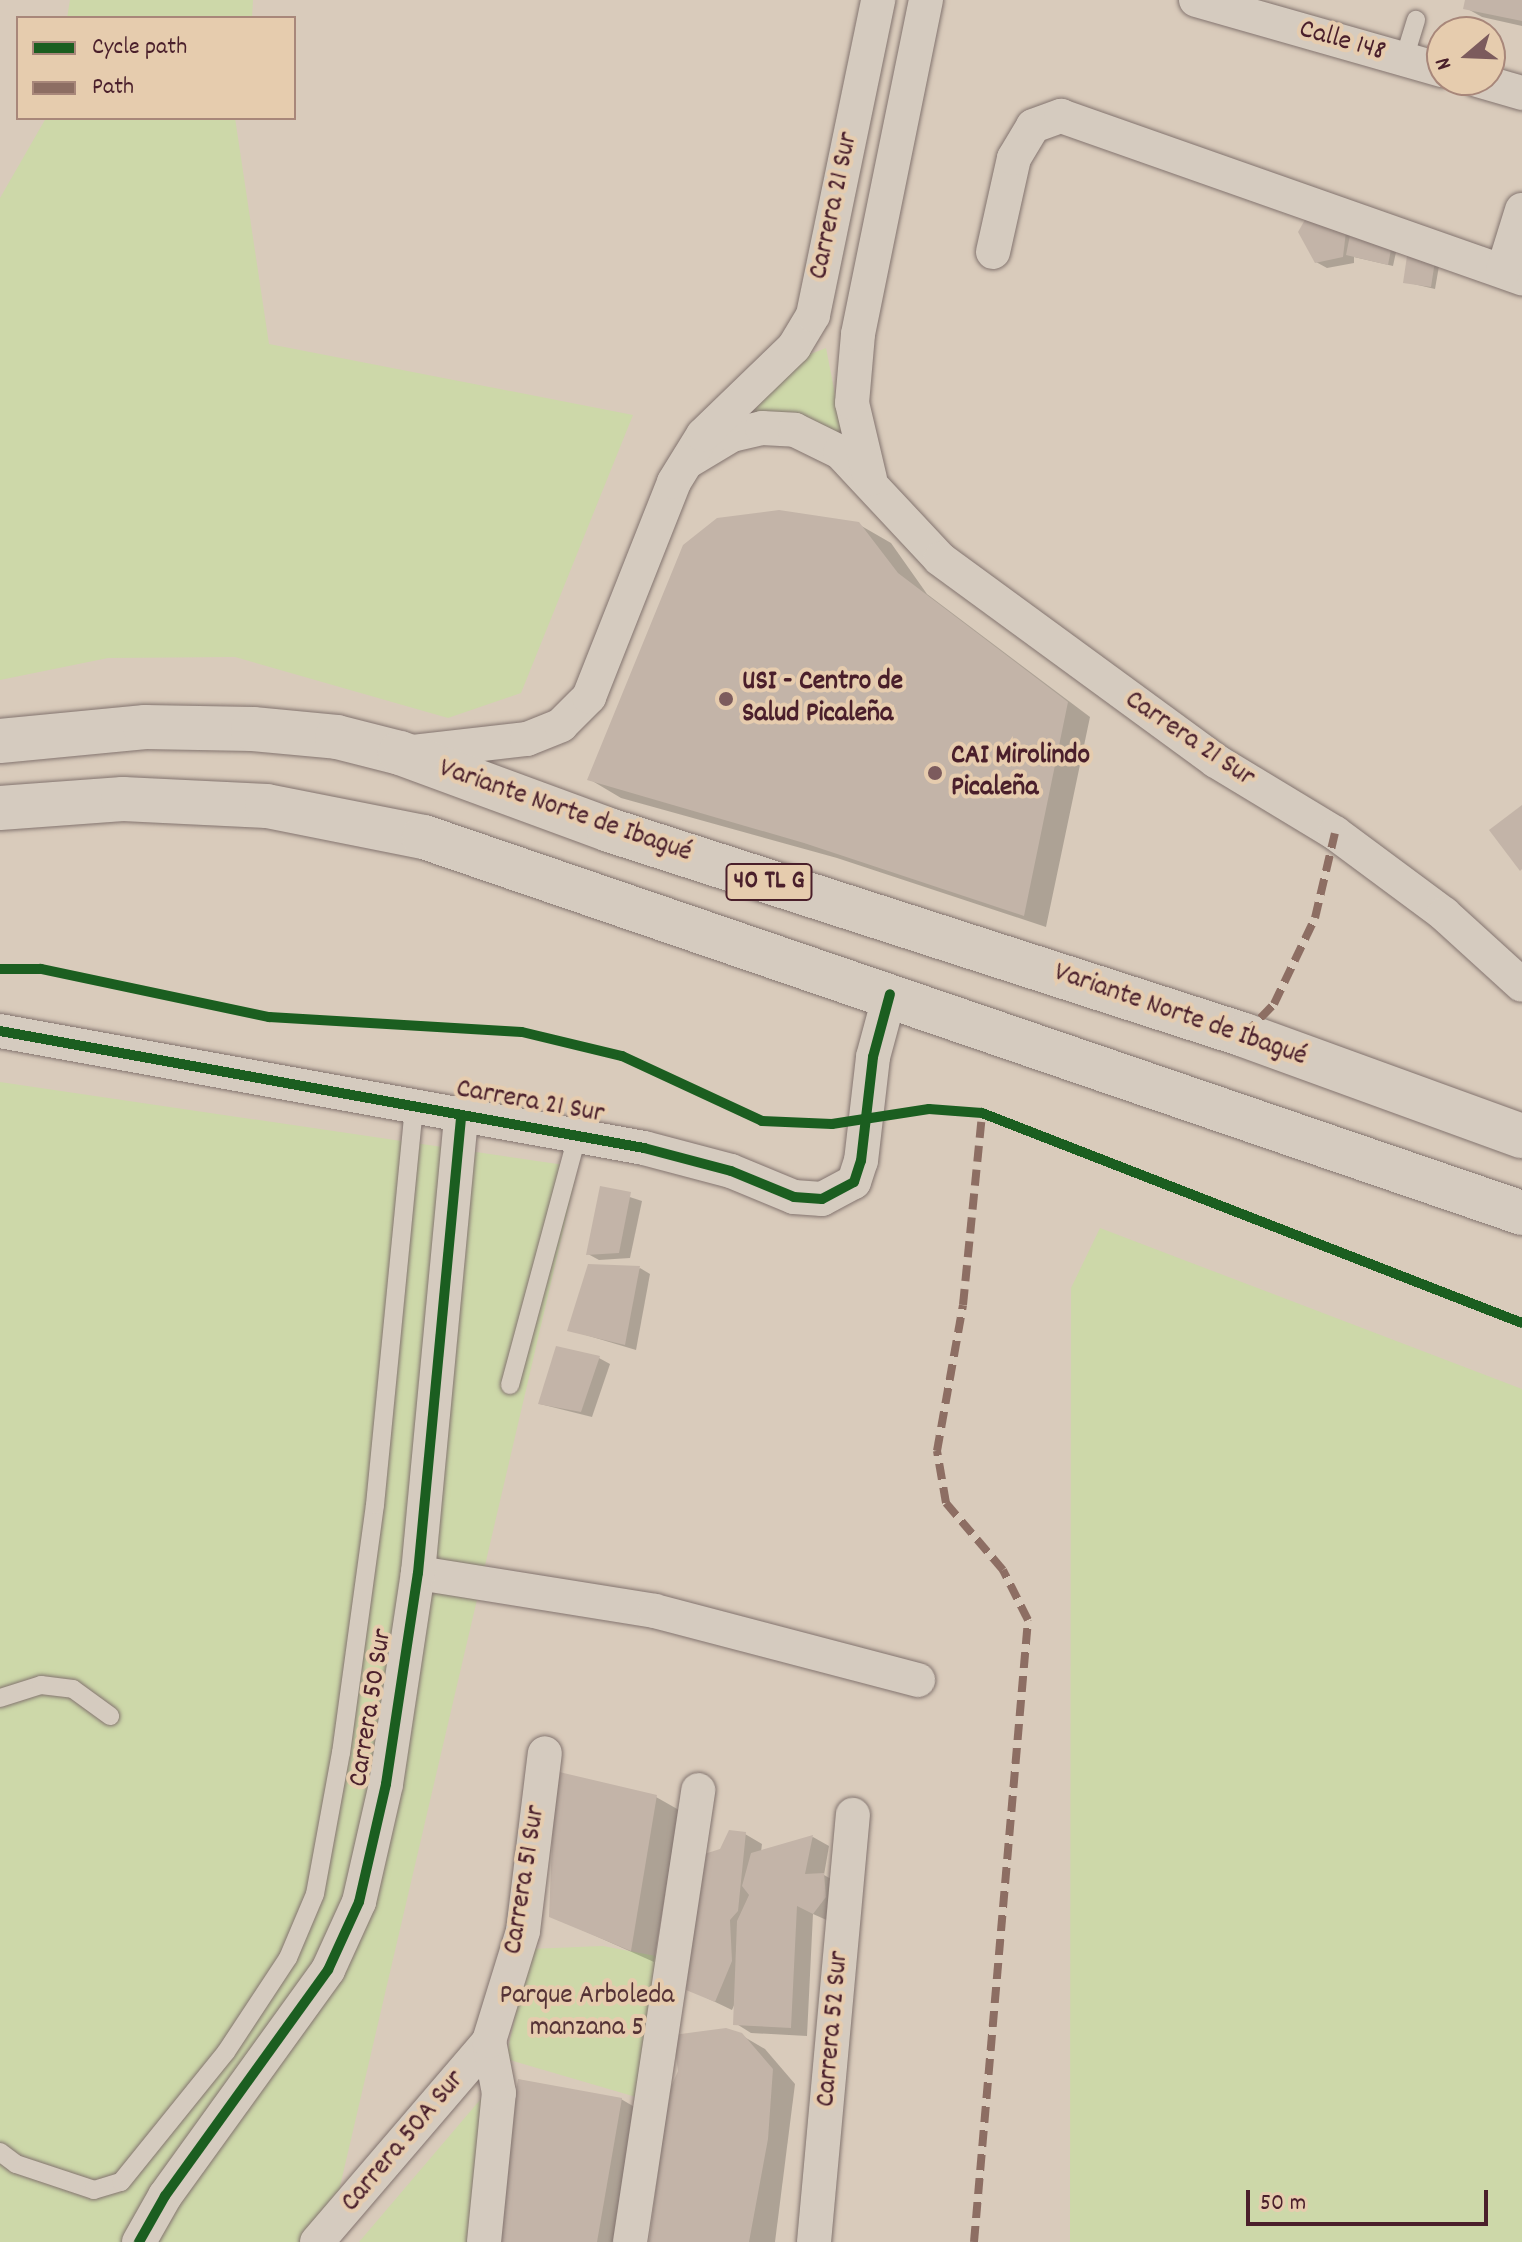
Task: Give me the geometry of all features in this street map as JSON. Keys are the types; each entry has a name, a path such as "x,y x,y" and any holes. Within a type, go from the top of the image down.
{"highway":[{"name":"Variante Norte de Ibagué","path":"0,741 145,727 253,729 337,737 400,753 609,830 1244,1035 1522,1136"},
{"name":"40 TL G","path":"0,808 123,799 267,806 424,837 890,994 1522,1213"}],"street":[{"name":"Carrera 21 Sur","path":"400,753 527,739 561,725 589,697 674,482 703,435 794,347 813,315 878,0"},
{"name":"Carrera 21 Sur","path":"870,479 852,403 858,334 926,0"},
{"name":"Calle 148","path":"1196,0 1426,65"},
{"path":"993,252 1014,158 1033,126 1061,116 1513,275 1522,210"},
{"path":"813,315 858,334"},
{"name":"Carrera 21 Sur","path":"687,462 732,435 762,428 795,430 840,452 870,479 940,559 1216,761 1335,833 1444,914 1522,985"},
{"name":"Carrera 21 Sur","path":"0,1031 577,1136 731,1171 794,1197 822,1199 839,1193 854,1182 861,1161 873,1057 890,994"},
{"name":"Carrera 50 Sur","path":"139,2242 165,2196 328,1970 359,1902 386,1784 418,1573 461,1115"},
{"path":"418,1573 655,1611 918,1680"},
{"name":"Carrera 51 Sur","path":"484,2242 499,2093 489,2041 523,1931 545,1753"},
{"path":"630,2242 698,1790"},
{"name":"Carrera 52 Sur","path":"814,2242 853,1815"},
{"name":"Carrera 50A Sur","path":"317,2242 489,2041"}],"lane":[{"path":"1404,59 1416,20"},
{"path":"0,2152 16,2164 94,2190 121,2182 226,2052 288,1958 315,1894 341,1753 375,1505 414,1107"},
{"path":"510,1385 577,1136"},
{"path":"0,1698 41,1685 73,1689 110,1716"}],"green space":[{"path":"70,0 253,0 252,16 67,16"},
{"path":"45,120 235,120 269,344 633,415 521,693 448,718 235,657 108,658 0,680 0,198"},
{"path":"826,348 844,440 749,416 803,357"},
{"path":"0,1082 578,1167 327,2242 0,2242"},
{"path":"1100,1228 1522,1389 1522,2242 1070,2242 1071,1288"},
{"name":"Parque Arboleda manzana 5","path":"603,1946 661,1957 636,2097 506,2059 529,1949"},
{"path":"491,2087 469,2242 359,2242"}],"building":[{"path":"1465,0 1522,0 1522,21 1506,16 1463,9"},
{"path":"1310,211 1347,223 1343,257 1315,263 1298,232"},
{"path":"1351,230 1393,239 1388,265 1346,255"},
{"path":"1407,256 1435,261 1431,287 1403,283"},
{"path":"779,510 859,522 898,573 1068,702 1024,916 804,843 587,780 683,545 717,518"},
{"path":"1522,805 1522,869 1520,871 1489,830"},
{"path":"600,1186 631,1192 619,1253 586,1255"},
{"path":"588,1264 640,1266 625,1345 567,1331"},
{"path":"556,1346 600,1356 581,1412 538,1404"},
{"path":"555,1771 657,1795 631,1951 549,1917"},
{"path":"729,1830 746,1832 738,1911 730,1920 732,1961 715,2002 686,1990 695,1857 720,1849"},
{"path":"813,1835 805,1874 824,1873 826,1897 813,1914 797,1906 791,2028 733,2025 737,1921 749,1895 742,1886 751,1853"},
{"path":"726,2028 742,2033 773,2069 768,2139 749,2242 649,2242 668,2094 678,2071 673,2035"},
{"path":"518,2079 622,2098 597,2242 490,2242"}],"marked path":[{"path":"1244,1035 1274,1004 1315,918 1335,833"},
{"path":"974,2242 1028,1620 1003,1570 946,1503 937,1451 963,1305 982,1113"}],"cycle path":[{"path":"0,969 41,969 269,1017 522,1032 622,1056 762,1121 832,1124 929,1109 982,1113 1522,1323"},
{"path":"0,1031 644,1148 731,1171 794,1197 822,1199 854,1182 861,1161 873,1057 890,994"},
{"path":"139,2242 165,2196 328,1970 359,1902 386,1784 418,1573 461,1115"}],"place":[{"name":"USI - Centro de Salud Picaleña","path":"726,699"},
{"name":"CAI Mirolindo Picaleña","path":"935,773"}]}
